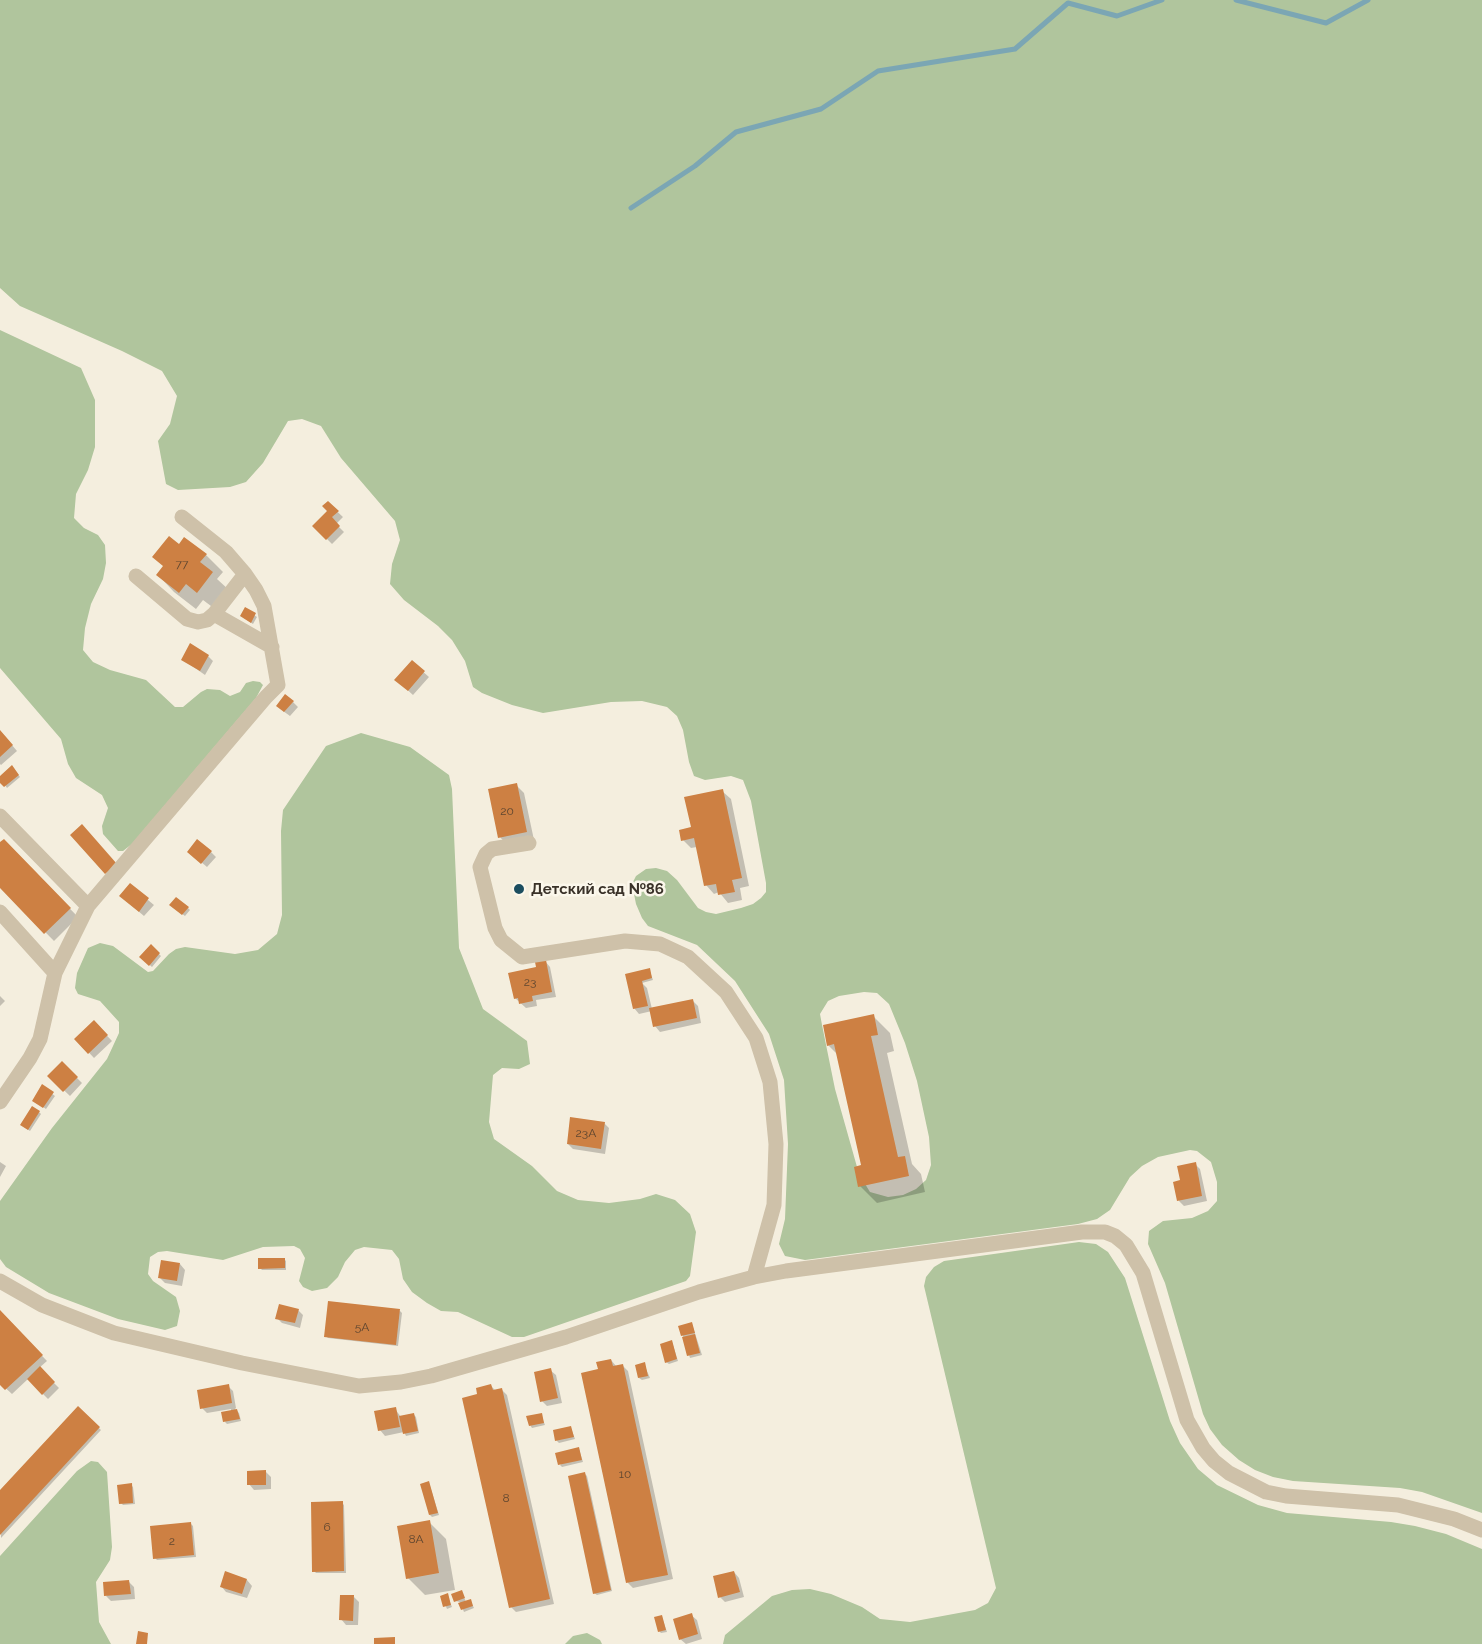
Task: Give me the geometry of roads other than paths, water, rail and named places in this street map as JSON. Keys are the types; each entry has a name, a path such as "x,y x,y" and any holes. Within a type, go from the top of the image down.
{"street":[{"path":"0,1102 40,1039 56,973 88,906 278,685 264,606 245,574 217,544 182,517"},
{"path":"136,576 187,619 198,622 207,620 214,614 245,574"},
{"path":"214,614 272,647"},
{"path":"0,805 0,814 88,906"},
{"path":"530,843 492,849 486,854 480,867 495,927 501,940 522,957 625,941 660,944 688,957 726,992 756,1038 770,1082 776,1144 773,1212 753,1277"},
{"path":"0,912 56,973"},
{"path":"0,1281 42,1305 114,1333 242,1363 359,1386 401,1382 431,1376 566,1337 699,1292 753,1277 1082,1232 1104,1232 1121,1240 1136,1260 1148,1284 1187,1420 1203,1448 1229,1473 1266,1492 1286,1496 1398,1505 1454,1519 1482,1530"}],"waterway":[{"path":"631,208 695,166 736,132 821,109 878,71 1015,49 1068,3 1117,16 1162,0"},
{"path":"1236,0 1326,23 1368,0"}],"place":[{"name":"Детский сад №86","path":"519,889"}]}
